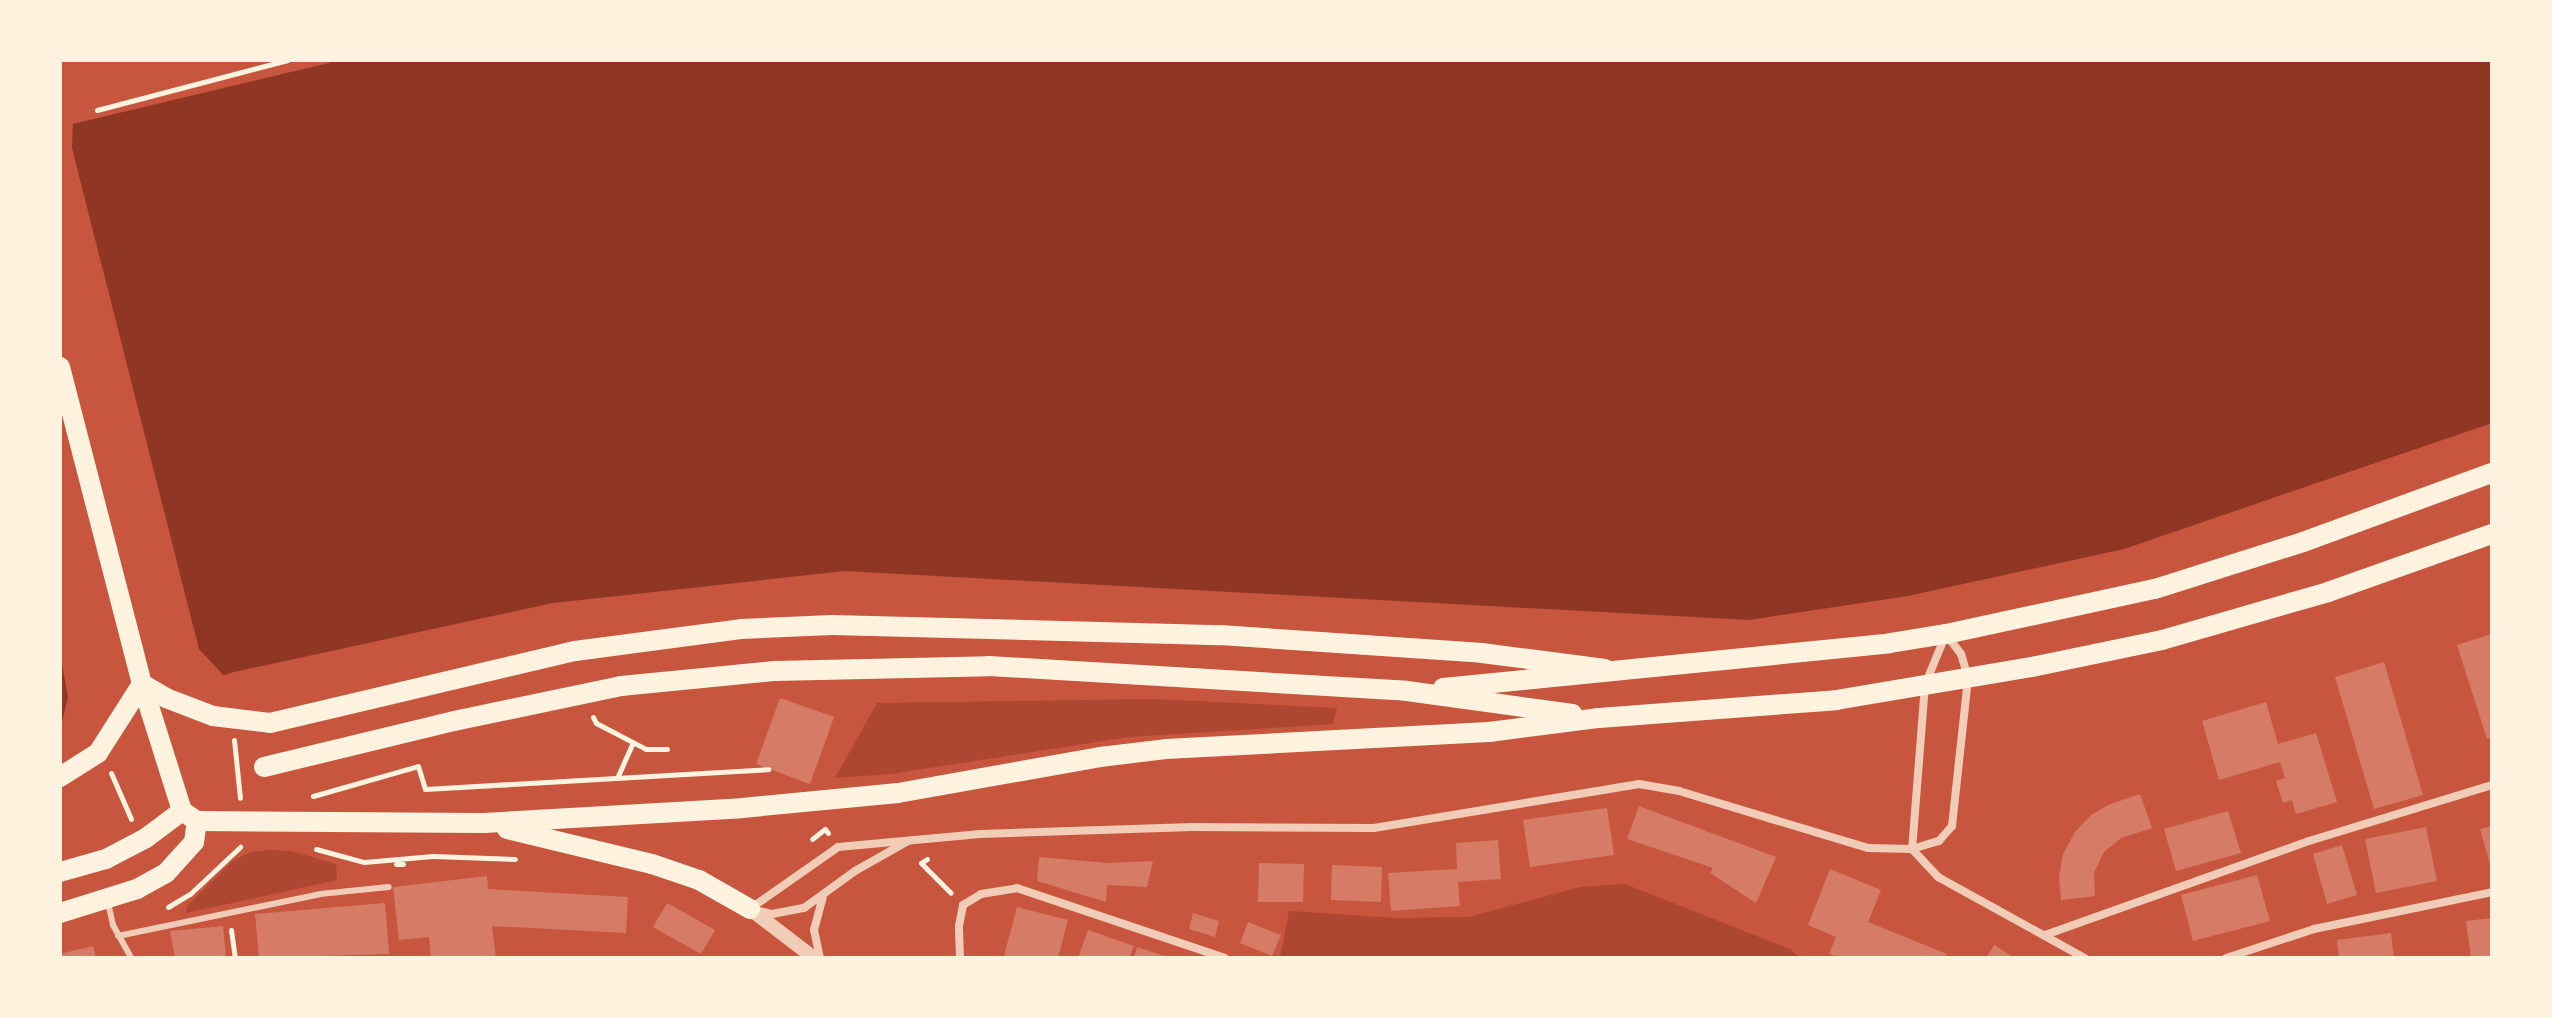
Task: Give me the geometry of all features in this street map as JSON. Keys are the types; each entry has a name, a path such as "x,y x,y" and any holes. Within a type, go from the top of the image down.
{"main road":[{"path":"60,367 142,684 191,817 194,842 166,873 137,889 60,913"},
{"path":"1407,691 1890,643 1946,634 2155,589 2303,542 2492,473"},
{"path":"60,872 106,859 161,827 191,817 484,823 742,808 898,793 1100,757 1166,749 1475,733 1599,718 1836,700 2162,640 2328,592 2492,534"},
{"path":"142,684 190,708 240,722 281,721 575,651 741,629 958,626 1220,635 1482,653 1605,669"},
{"path":"264,767 621,686 775,671 989,666 1407,691 1599,718"},
{"path":"60,777 98,753 142,684"},
{"path":"484,823 652,864 699,880 750,909"}],"street":[{"path":"750,909 838,847 913,839 1193,827 1374,828 1438,821 1639,784 1679,791 1868,848 1912,849 1939,841 1952,826 1968,678 1961,654 1946,634"},
{"path":"1946,634 1925,685 1912,849 1938,877 2085,958"},
{"path":"2045,935 2309,841 2492,785"},
{"path":"750,909 789,913 823,897 855,871 913,839"},
{"path":"960,958 959,926 963,905 981,894 1017,888 1225,958"},
{"path":"2226,958 2314,929 2492,892"},
{"path":"820,958 814,930 823,897"},
{"path":"750,909 814,958"}],"lane":[{"path":"118,936 320,894 389,887"},
{"path":"107,900 118,936 131,958"}],"path":[{"path":"97,110 288,60"},
{"path":"583,694 596,723 646,749 667,749"},
{"path":"240,722 233,742 241,806"},
{"path":"616,778 633,742"},
{"path":"98,753 108,765 138,833"},
{"path":"307,797 418,766 425,789 768,769"},
{"path":"392,821 398,864"},
{"path":"215,868 249,842"},
{"path":"306,845 351,861 398,864 433,856 527,860"},
{"path":"932,856 921,863 963,905"},
{"path":"228,913 235,958"}],"shaded area":[{"path":"330,60 2492,60 2492,423 2124,549 1908,596 1749,620 845,571 553,603 234,672 60,723 60,127 329,63"},
{"path":"1154,699 1337,708 1333,724 1129,737 891,774 835,778 877,703"},
{"path":"291,851 336,864 337,880 186,913 187,906 234,860 251,852"},
{"path":"1625,884 1792,950 1799,958 1280,958 1289,911 1396,918 1469,917 1580,887"}],"pier":[{"path":"73,120 72,148 199,649 226,678 61,727 68,697 60,654 60,123"}],"building":[{"path":"2492,634 2492,738 2487,739 2457,645"},
{"path":"2384,662 2423,795 2374,809 2335,677"},
{"path":"780,698 834,717 810,784 756,764"},
{"path":"2266,702 2278,744 2316,733 2337,802 2296,814 2292,800 2283,803 2276,781 2285,778 2280,762 2219,780 2202,721"},
{"path":"2140,794 2152,828 2121,838 2104,852 2094,873 2095,896 2061,900 2059,876 2063,854 2075,832 2091,815 2108,805"},
{"path":"1639,806 1776,857 1756,903 1710,873 1713,868 1627,839"},
{"path":"1607,808 1614,855 1530,867 1523,820"},
{"path":"2228,811 2241,853 2176,871 2164,829"},
{"path":"2492,826 2492,868 2491,868 2480,829"},
{"path":"2426,827 2437,881 2376,893 2365,839"},
{"path":"1498,840 1501,879 1458,882 1460,906 1391,911 1388,873 1457,869 1456,843"},
{"path":"2342,845 2357,895 2327,904 2313,854"},
{"path":"1039,857 1108,863 1153,861 1147,887 1107,885 1106,902 1037,881"},
{"path":"1259,863 1304,864 1303,902 1258,902"},
{"path":"1332,865 1382,867 1381,902 1331,900"},
{"path":"1830,869 1881,890 1868,922 1947,954 1945,958 1840,958 1829,954 1836,937 1808,925"},
{"path":"2257,875 2270,921 2193,941 2181,895"},
{"path":"487,876 488,889 628,897 626,933 492,926 496,958 431,958 429,937 399,940 393,887"},
{"path":"385,903 389,954 259,958 255,914"},
{"path":"667,903 715,930 701,954 653,927"},
{"path":"1017,907 1068,920 1058,958 1004,956"},
{"path":"1193,913 1219,921 1215,937 1189,929"},
{"path":"2492,918 2492,956 2471,958 2466,921"},
{"path":"1248,922 1281,935 1272,956 1240,943"},
{"path":"223,926 226,958 175,958 170,931"},
{"path":"1088,930 1134,946 1129,958 1078,958"},
{"path":"2391,933 2394,958 2339,958 2337,940"},
{"path":"1994,945 2015,958 1986,958"},
{"path":"93,946 96,958 60,958 60,954"},
{"path":"1137,947 1168,957 1168,958 1134,958"}]}
